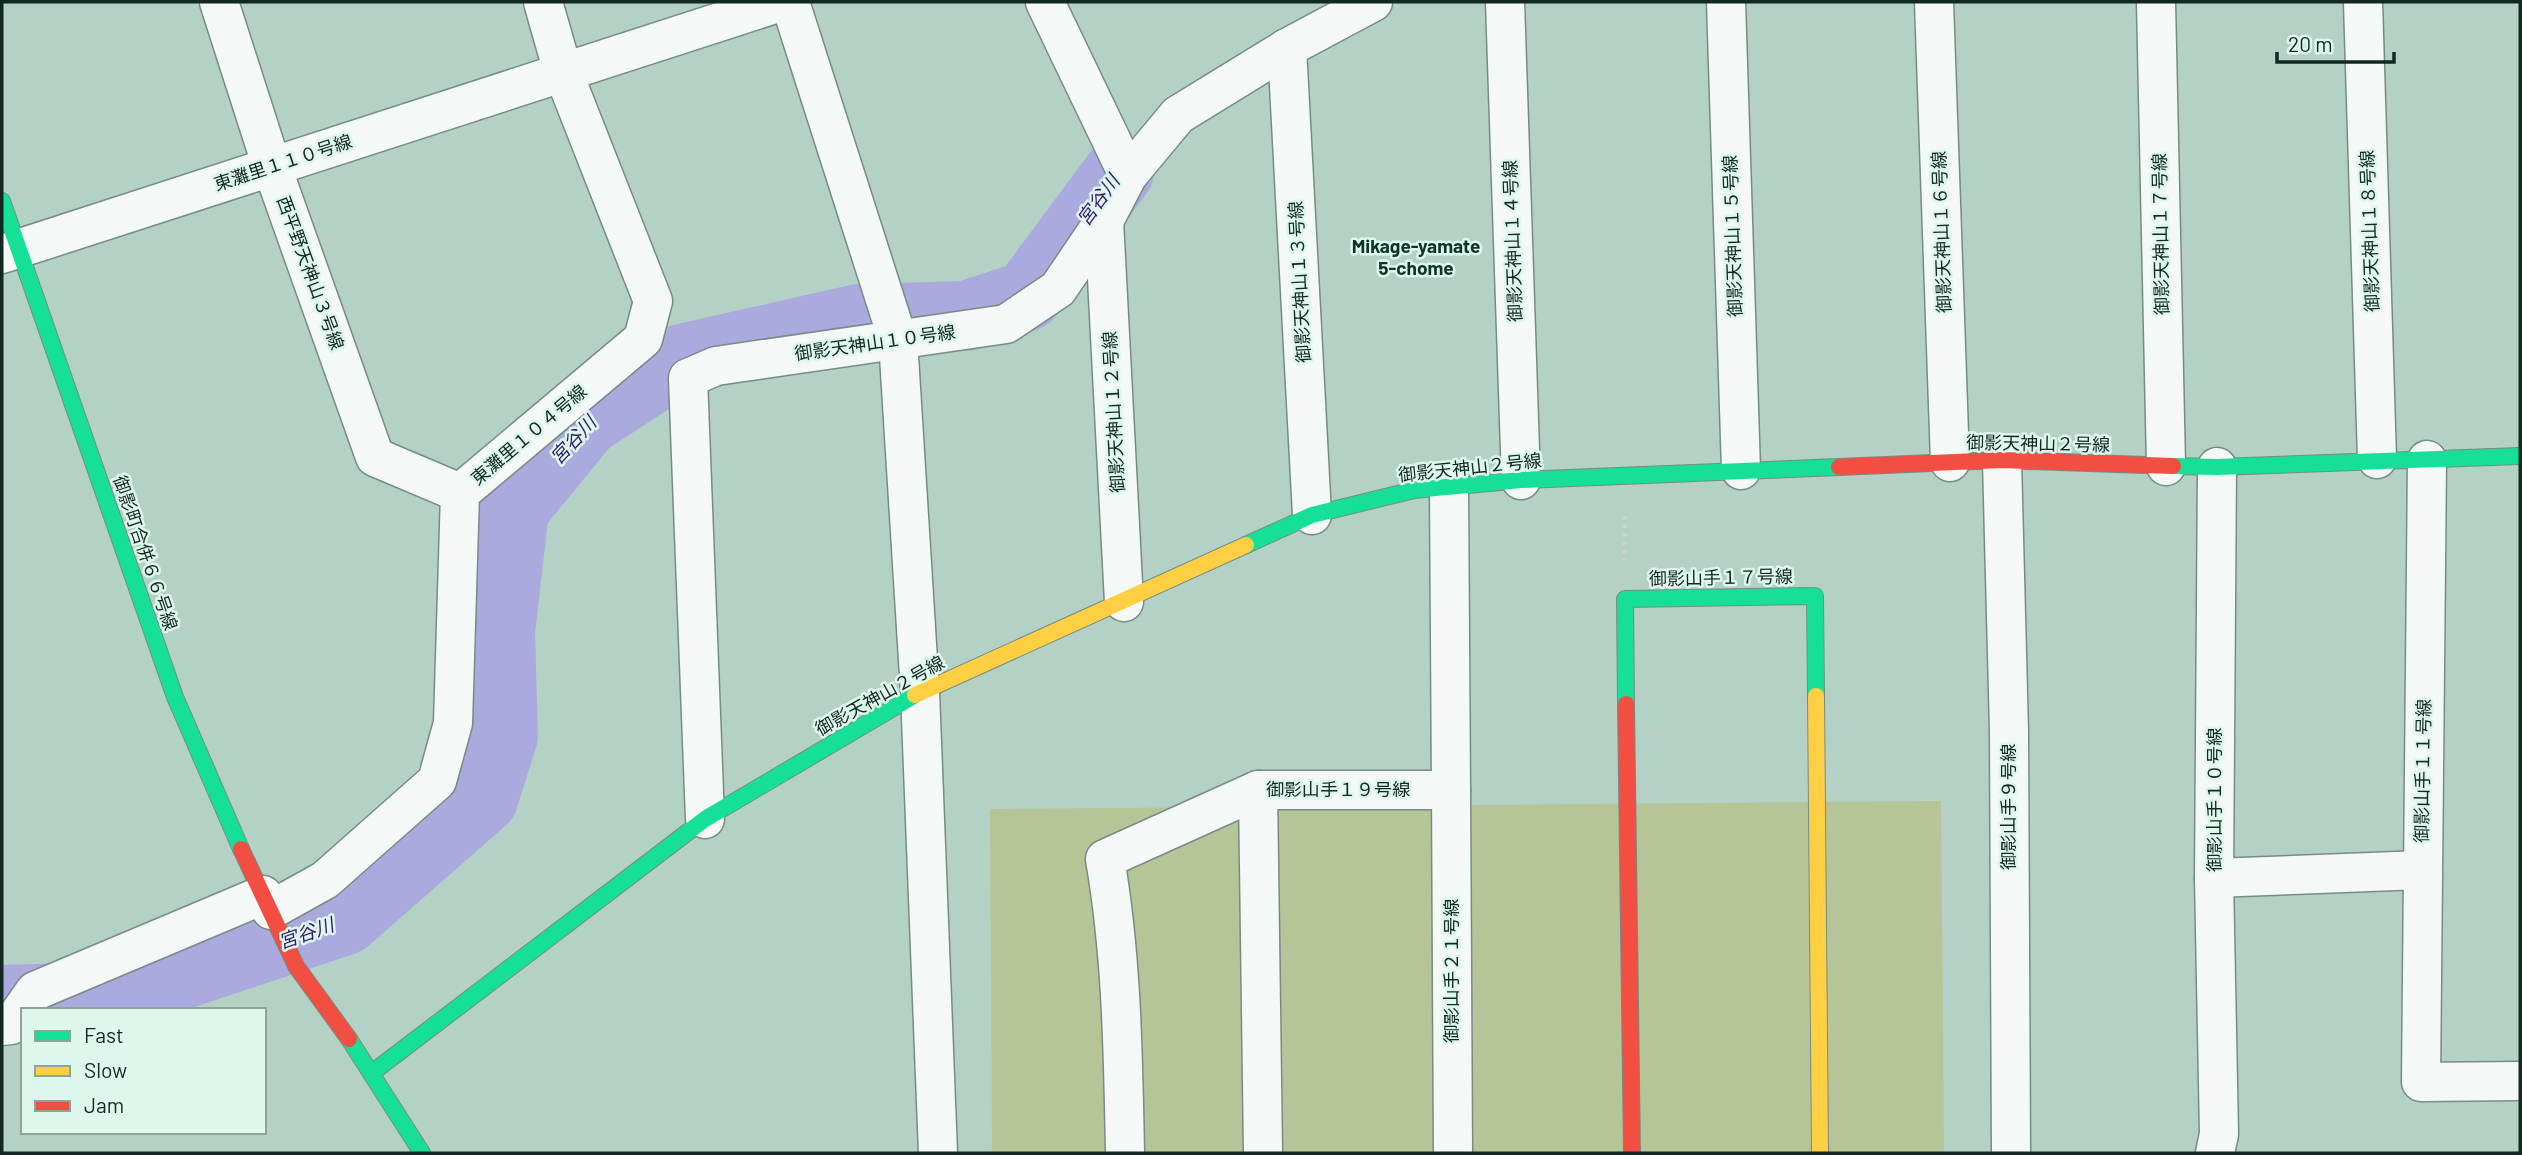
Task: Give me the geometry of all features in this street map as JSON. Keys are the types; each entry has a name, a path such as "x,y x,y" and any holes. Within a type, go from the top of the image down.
{"street":[{"name":"西平野天神山３号線","path":"219,2 272,167 375,457 460,493"},
{"name":"東灘里１０４号線","path":"6,1026 35,991 326,880 437,781 453,723 460,493 643,339 653,301 564,72 543,2"},
{"name":"東灘里１１０号線","path":"10,252 781,2"},
{"path":"790,2 898,338 919,692 938,1153"},
{"path":"1045,2 1122,162"},
{"name":"御影天神山１４号線","path":"1505,2 1521,480"},
{"name":"御影天神山１５号線","path":"1726,2 1741,470"},
{"name":"御影天神山１６号線","path":"1934,2 1950,463"},
{"name":"御影天神山１７号線","path":"2156,2 2166,466"},
{"name":"御影天神山１８号線","path":"2363,2 2377,459"},
{"name":"御影天神山１０号線","path":"705,819 688,378 716,366 1006,324 1058,289 1104,221 1122,162 1178,115 1354,7"},
{"name":"御影天神山１３号線","path":"1287,48 1312,515"},
{"name":"御影町合併６６号線","path":"2,201 10,252 175,697 296,966 373,1072 422,1153"},
{"name":"御影天神山１２号線","path":"1104,221 1124,602"},
{"name":"御影天神山２号線","path":"373,1072 705,819 919,692 1124,602 1312,515 1414,490 1521,480 2001,460 2217,467 2377,459 2520,456"},
{"name":"御影山手９号線","path":"2001,460 2009,731 2011,1153"},
{"name":"御影山手１１号線","path":"2427,460 2421,1082 2520,1081"},
{"name":"御影山手１０号線","path":"2217,467 2214,878 2217,1144"},
{"path":"1449,486 1451,790"},
{"name":"御影山手１７号線","path":"1632,1153 1625,599 1815,596 1820,1153"},
{"path":"1258,790 1263,1153"},
{"name":"御影山手１９号線","path":"1125,1153 1122,1001 1117,929 1105,859 1258,790 1451,790"},
{"name":"御影山手２１号線","path":"1451,790 1454,1153"},
{"path":"2214,878 2422,870"}],"path":[{"path":"1625,475 1625,599"}],"green space":[{"path":"1941,801 1944,1153 992,1153 990,809"}],"waterway":[{"name":"宮谷川","path":"2,1000 114,997 345,920 483,799 503,736 500,632 514,509 586,421 682,359 859,319 966,316 1027,296 1119,172"}],"traffic: fast":[{"path":"2,201 175,697 241,849"},
{"path":"2173,466 2217,467 2520,456"},
{"path":"1246,545 1312,515 1414,490 1521,480 1839,467"},
{"path":"1626,704 1625,599 1815,596 1816,696"},
{"path":"373,1072 705,819 915,695"},
{"path":"349,1039 422,1153"}],"traffic: slow":[{"path":"915,695 1246,545"},
{"path":"1816,696 1820,1153"}],"traffic: jam":[{"path":"1839,467 2002,460 2173,466"},
{"path":"1626,704 1632,1153"},
{"path":"241,849 296,966 349,1039"}],"district":[{"name":"Mikage-yamate 5-chome","path":"1416,257"}]}
